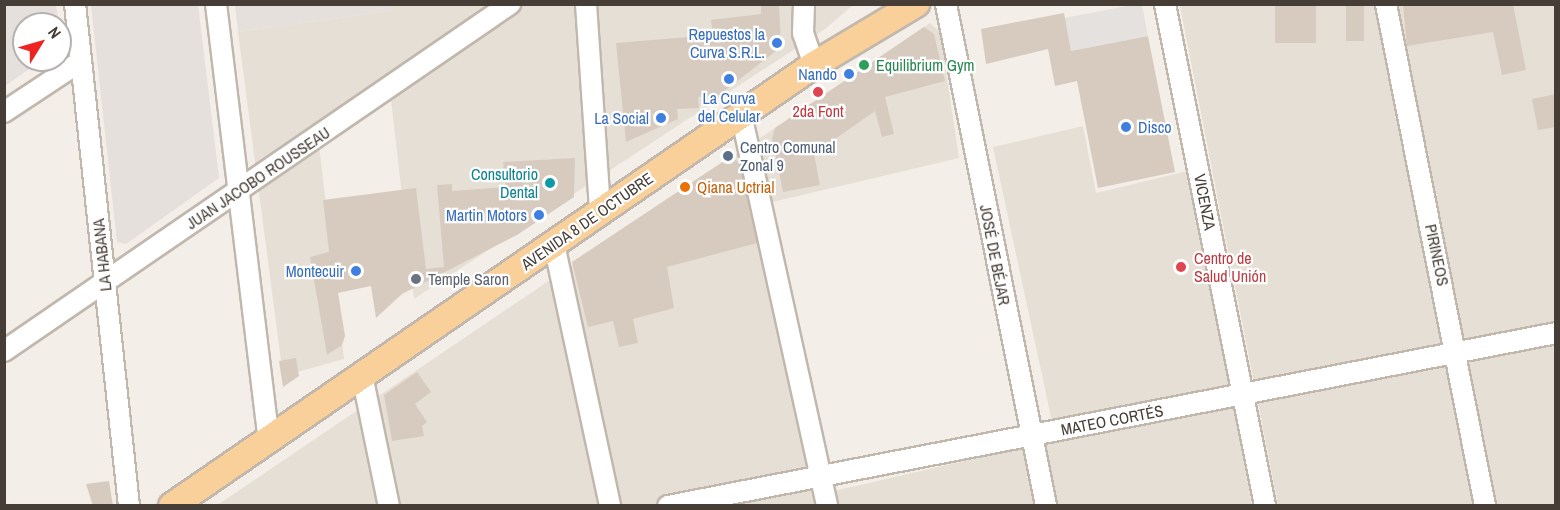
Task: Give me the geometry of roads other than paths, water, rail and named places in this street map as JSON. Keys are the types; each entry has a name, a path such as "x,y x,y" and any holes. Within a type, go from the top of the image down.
{"main road":[{"name":"AVENIDA 8 DE OCTUBRE","path":"172,506 741,114 814,65 916,4"}],"street":[{"name":"LA HABANA","path":"75,4 129,506"},
{"path":"216,4 269,439"},
{"name":"JUAN JACOBO ROUSSEAU","path":"4,351 510,4"},
{"path":"586,4 600,212"},
{"path":"804,4 803,33 814,65"},
{"name":"JOSÉ DE BÉJAR","path":"946,4 1046,506"},
{"name":"VICENZA","path":"1165,4 1265,506"},
{"name":"PIRINEOS","path":"1386,4 1457,353 1485,506"},
{"path":"4,112 81,61"},
{"path":"741,114 827,506"},
{"path":"554,244 610,506"},
{"name":"MATEO CORTÉS","path":"668,506 1556,333"},
{"path":"362,375 389,506"}],"place":[{"name":"Repuestos la Curva S.R.L.","path":"777,43"},
{"name":"Equilibrium Gym","path":"864,65"},
{"name":"Nando","path":"849,74"},
{"name":"La Curva del Celular","path":"729,79"},
{"name":"2da Font","path":"818,92"},
{"name":"La Social","path":"661,118"},
{"name":"Disco","path":"1126,127"},
{"name":"Centro Comunal Zonal 9","path":"728,156"},
{"name":"Consultorio Dental","path":"550,183"},
{"name":"Qiana Uctrial","path":"685,187"},
{"name":"Martin Motors","path":"539,215"},
{"name":"Centro de Salud Unión","path":"1181,267"},
{"name":"Montecuir","path":"356,271"},
{"name":"Temple Saron","path":"416,279"}]}
